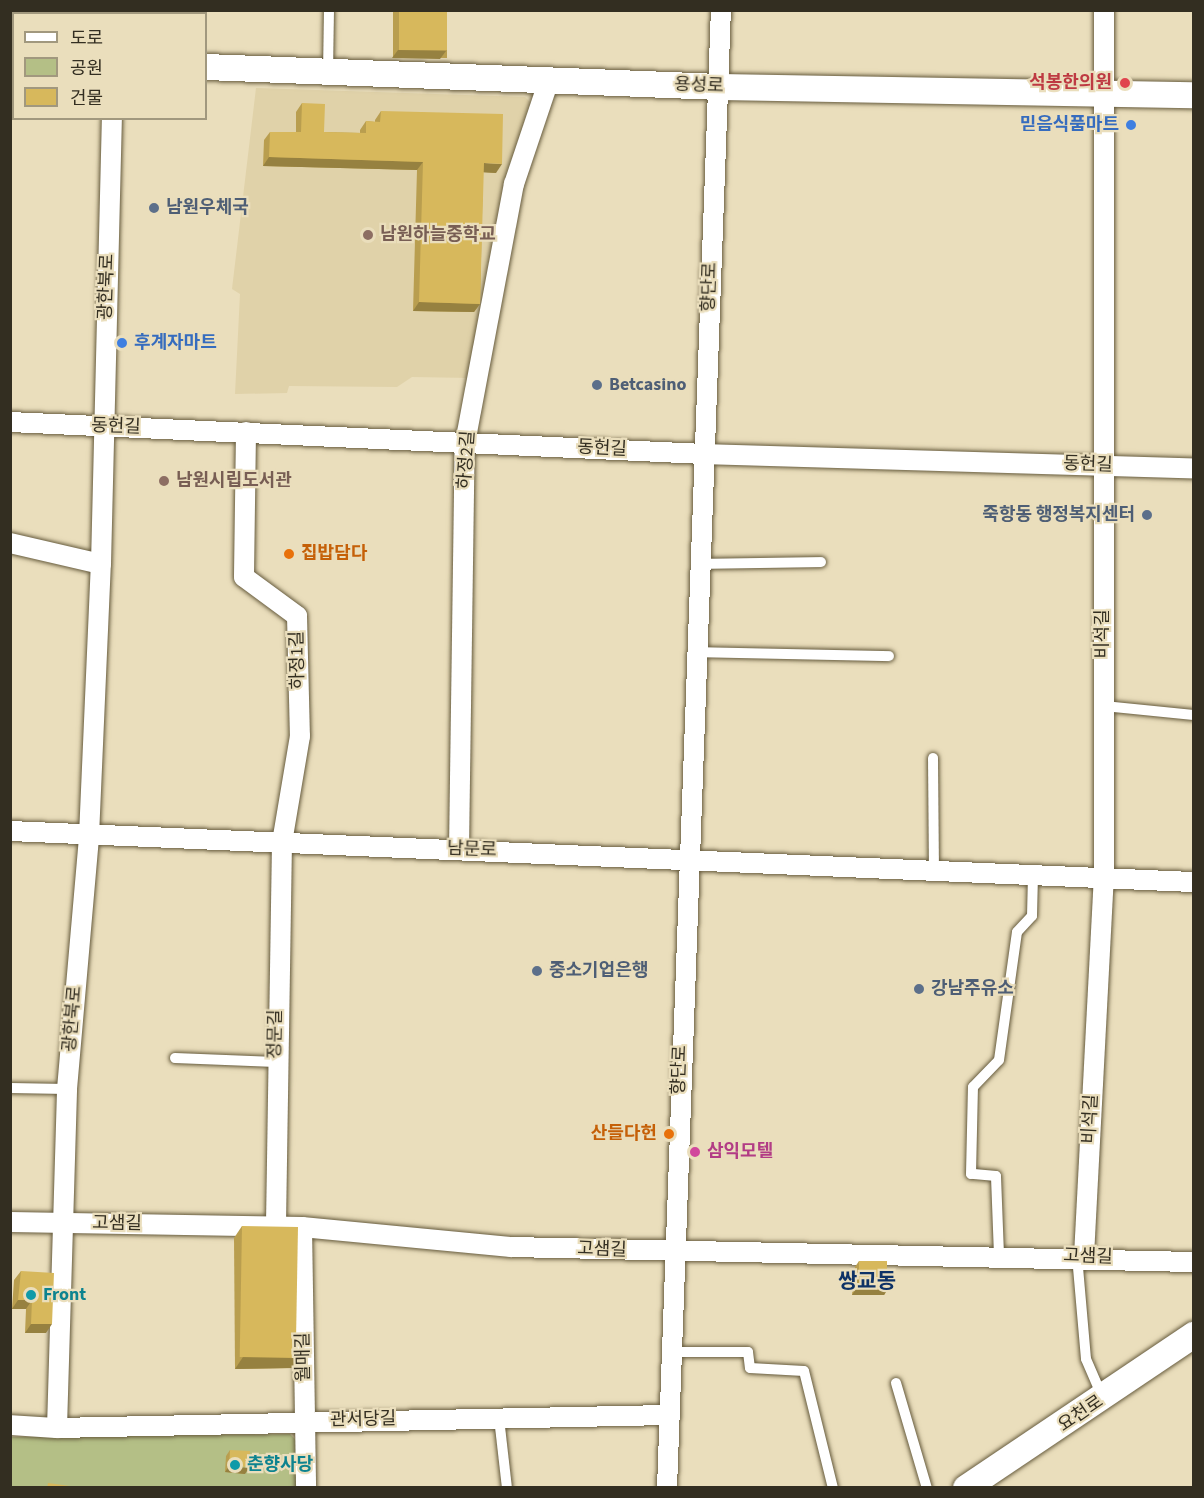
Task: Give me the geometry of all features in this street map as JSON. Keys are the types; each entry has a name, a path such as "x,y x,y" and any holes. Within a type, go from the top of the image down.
{"street":[{"name":"향단로","path":"667,1488 673,1252 721,10"},
{"name":"비석길","path":"1080,1256 1104,878 1104,10"},
{"name":"용성로","path":"207,67 718,87 1194,95"},
{"name":"하정2길","path":"459,850 465,443 514,184 549,80"},
{"name":"광한북로","path":"57,1428 67,1089 89,836 101,564 112,120"},
{"name":"동헌길","path":"10,422 703,454 1194,469"},
{"name":"하정1길","path":"246,432 244,577 297,616 300,736 282,842"},
{"path":"10,543 101,564"},
{"name":"남문로","path":"10,831 1194,882"},
{"name":"정문길","path":"276,1227 276,1062 282,842"},
{"name":"고샘길","path":"10,1222 302,1227 511,1247 673,1252 1080,1256 1194,1262"},
{"name":"월매길","path":"302,1227 306,1488"},
{"name":"요천로","path":"966,1488 1103,1399 1194,1335"},
{"name":"관서당길","path":"57,1428 669,1415"},
{"path":"10,1425 57,1428"}],"lane":[{"path":"328,73 329,10"},
{"path":"10,79 12,56"},
{"path":"699,564 821,562"},
{"path":"696,652 890,656"},
{"path":"1104,706 1194,715"},
{"path":"933,758 934,870"},
{"path":"999,1255 996,1176 971,1174 973,1087 999,1060 1017,932 1032,916 1033,874"},
{"path":"175,1058 276,1062"},
{"path":"10,1088 67,1089"},
{"name":"비석길","path":"1080,1256 1086,1359 1103,1399"},
{"path":"670,1352 747,1352 750,1368 804,1371 833,1488"},
{"path":"896,1383 927,1488"},
{"path":"499,1418 507,1488"}],"shaded area":[{"name":"남원하늘중학교","path":"256,88 525,97 531,103 471,378 412,377 397,387 289,386 287,393 235,394 240,294 232,289"}],"green space":[{"path":"290,1434 297,1441 297,1487 11,1487 10,1437"}],"building":[{"path":"399,10 447,10 447,50 399,50"},
{"path":"302,103 325,104 324,132 366,133 366,121 380,122 381,111 503,114 502,164 484,163 480,304 419,302 423,162 269,157 270,132 301,132"},
{"path":"242,1226 298,1227 296,1358 240,1357"},
{"path":"859,1261 887,1261 887,1289 859,1289"},
{"name":"Front","path":"21,1271 54,1273 52,1324 31,1324 32,1300 18,1300"},
{"path":"230,1450 250,1451 249,1467 229,1466"},
{"path":"48,1483 84,1488 47,1488"}],"place":[{"name":"석봉한의원","path":"1125,83"},
{"name":"믿음식품마트","path":"1131,125"},
{"name":"남원우체국","path":"154,208"},
{"name":"남원하늘중학교","path":"368,235"},
{"name":"후계자마트","path":"122,343"},
{"name":"Betcasino","path":"597,385"},
{"name":"남원시립도서관","path":"164,481"},
{"name":"죽항동 행정복지센터","path":"1147,515"},
{"name":"집밥담다","path":"289,554"},
{"name":"중소기업은행","path":"537,971"},
{"name":"강남주유소","path":"919,989"},
{"name":"산들다헌","path":"669,1134"},
{"name":"삼익모텔","path":"695,1152"},
{"name":"Front","path":"31,1295"},
{"name":"춘향사당","path":"235,1465"}],"district":[{"name":"쌍교동","path":"867,1281"}]}
